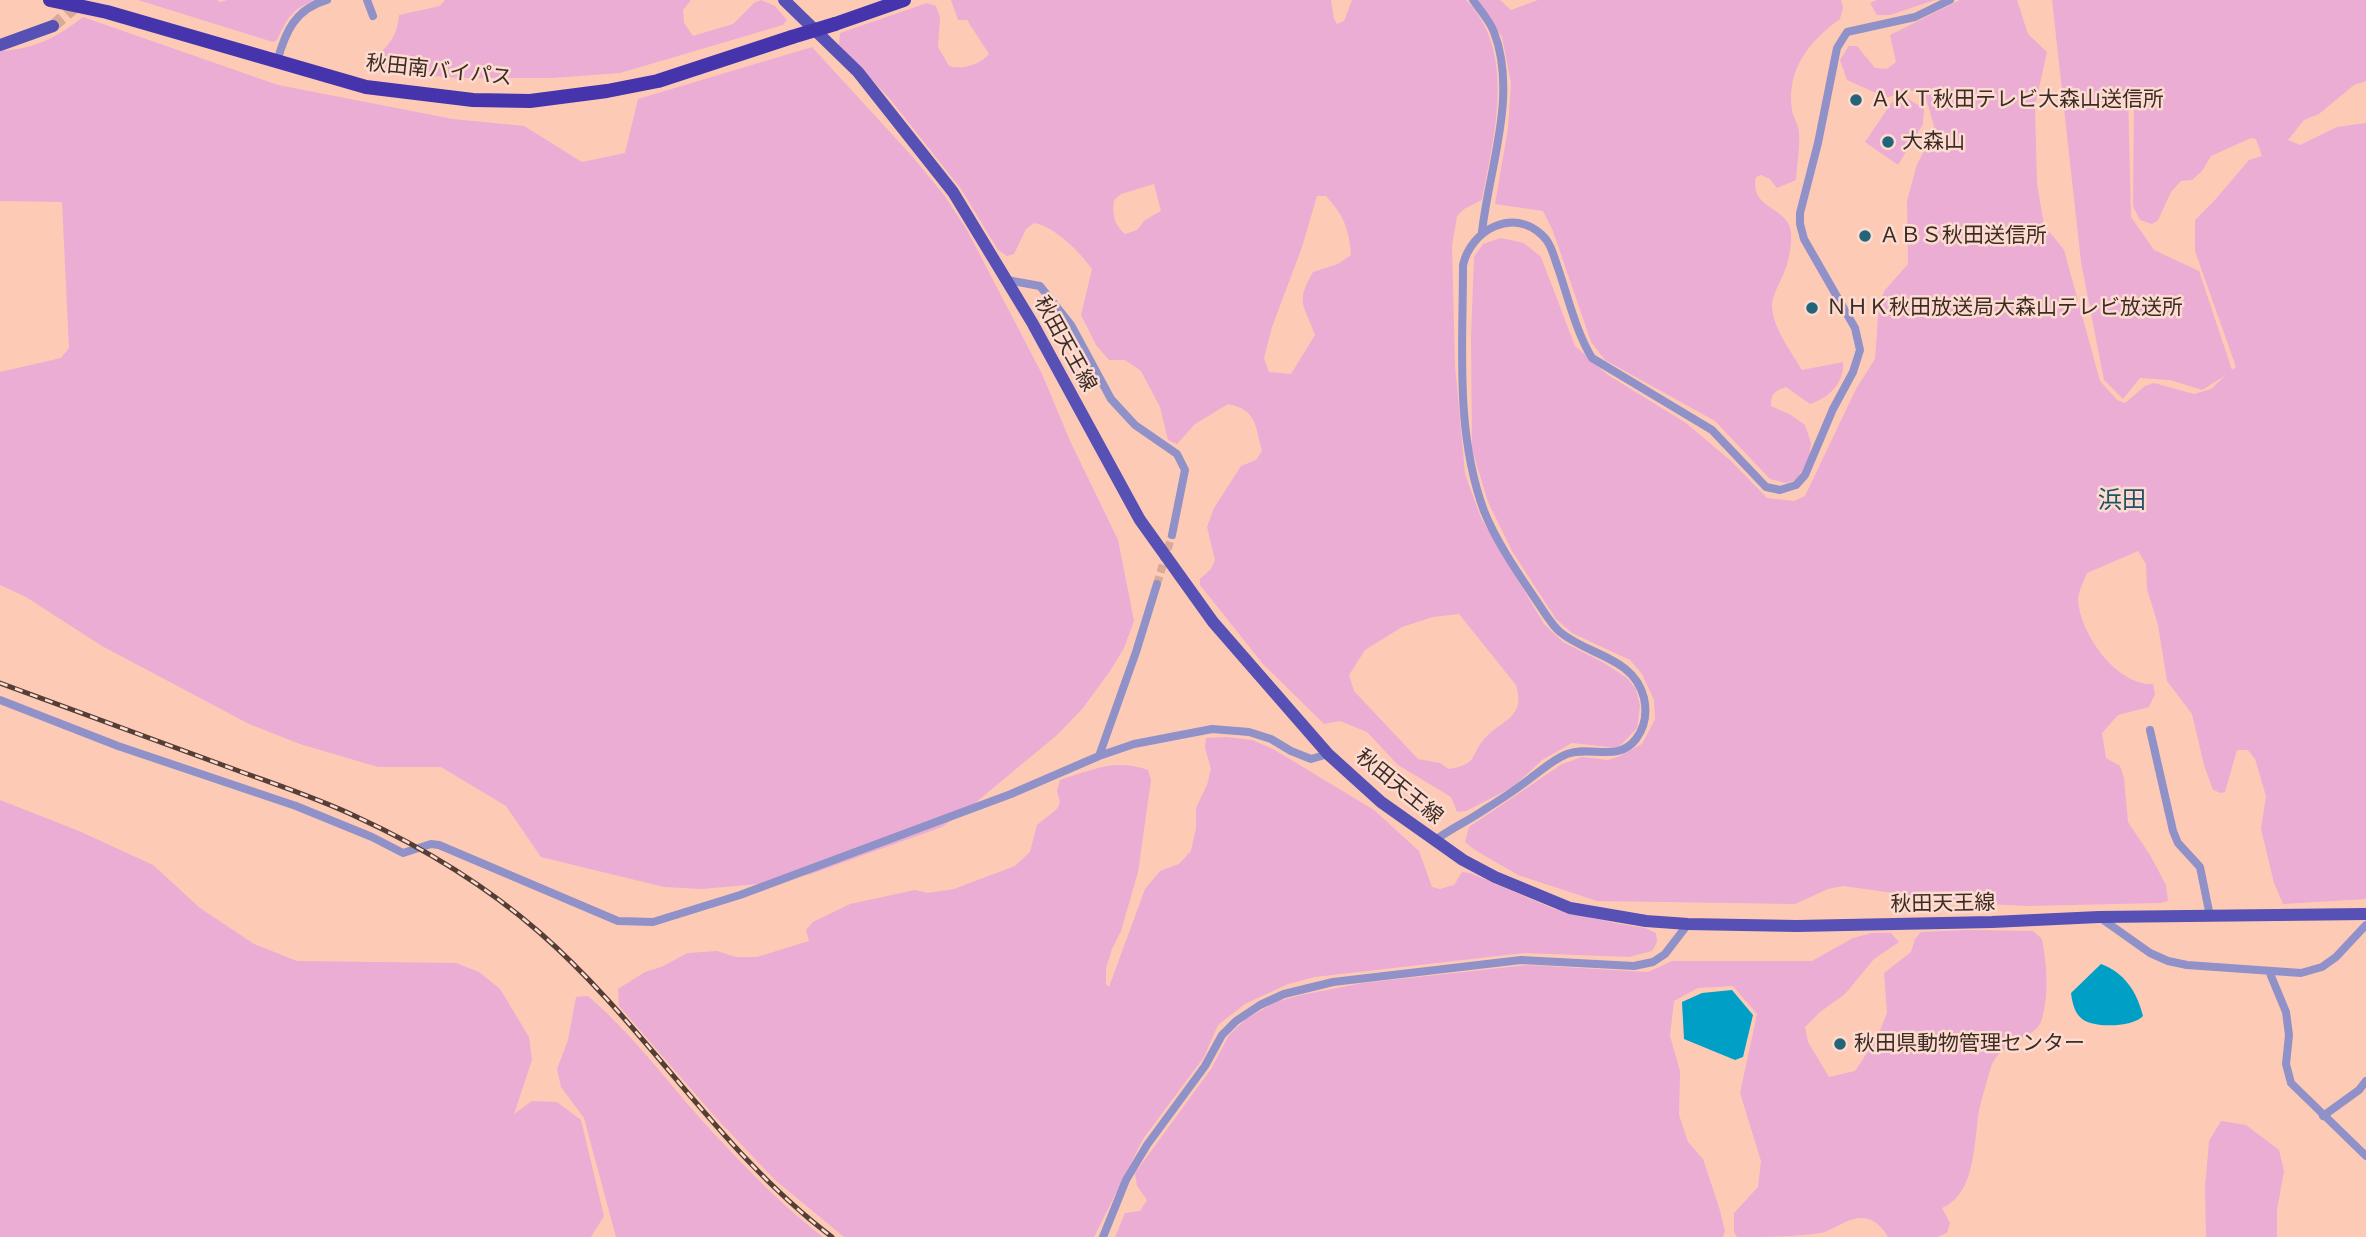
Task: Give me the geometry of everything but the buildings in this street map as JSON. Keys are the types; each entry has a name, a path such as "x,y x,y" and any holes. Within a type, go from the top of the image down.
{"highway":[{"name":"秋田南バイパス","path":"50,0 107,12 366,87 472,100 530,101 658,81 904,0"},
{"path":"77,0 107,12"}],"main road":[{"name":"秋田天王線","path":"784,0 866,82 953,192 1007,280 1140,520 1213,622 1328,754 1381,803 1463,860 1495,877 1570,908 1646,921 1688,924 1797,926 1979,923 2099,917 2366,914"},
{"path":"0,45 53,26"}],"street":[{"path":"277,62 291,22 302,12 327,0"},
{"path":"367,0 373,16"},
{"path":"1473,0 1494,31 1503,74 1504,99 1482,232"},
{"path":"1434,841 1482,812 1548,764 1568,753 1585,750 1604,754 1623,750 1636,739 1646,708 1642,691 1634,676 1622,665 1558,632 1509,557 1485,513 1471,464 1463,415 1463,265 1472,242 1482,232 1516,223 1539,233 1550,247 1592,359 1712,430 1766,487 1789,489 1801,482 1805,475 1833,409 1857,364 1860,350 1855,328 1804,239 1800,224 1800,213 1838,48 1843,36 1849,31 1915,17 1950,0"},
{"path":"1007,280 1041,286 1071,325 1096,377 1111,399 1135,425 1177,453 1185,470 1172,535"},
{"path":"1099,756 1157,584"},
{"path":"0,700 118,746 296,806 372,837 403,853 431,844 439,845 618,921 653,922 740,895 1011,794 1134,744 1212,729 1249,732 1271,739 1311,759 1328,754"},
{"path":"2150,730 2173,831 2178,843 2200,867 2210,916"},
{"path":"2099,917 2150,953 2168,961 2187,965 2301,973 2322,967 2336,957 2366,925"},
{"path":"1102,1237 1126,1180 1147,1145 1205,1066 1222,1035 1259,1005 1284,994 1333,982 1521,960 1634,967 1653,962 1665,954 1688,924"},
{"path":"2269,971 2286,1012 2289,1035 2286,1064 2291,1083 2366,1156"},
{"path":"2323,1116 2359,1090 2366,1081"}],"shaded area":[{"path":"138,0 317,0 292,14 277,40 273,42"},
{"path":"445,0 691,0 683,10 684,23 693,36 733,24 754,3 761,0 775,6 787,20 783,25 620,73 552,78 460,78 380,72 365,64 368,58 381,52 390,42 399,15 440,6"},
{"path":"951,0 1331,0 1337,24 1344,21 1352,0 1466,0 1482,21 1492,44 1497,69 1498,96 1492,149 1482,200 1464,209 1457,216 1452,246 1455,365 1465,474 1481,518 1544,624 1563,642 1627,678 1636,689 1640,706 1637,728 1618,748 1572,743 1542,760 1513,787 1466,811 1457,812 1451,797 1398,765 1367,732 1340,721 1324,724 1263,664 1200,585 1200,579 1211,569 1215,560 1207,527 1214,508 1241,466 1256,460 1262,451 1256,426 1250,415 1245,410 1228,404 1195,424 1177,444 1168,440 1160,407 1141,371 1125,360 1109,360 1096,345 1081,315 1092,269 1087,262 1058,234 1034,223 1026,229 1014,254 1007,256 998,250 961,189 890,99 839,45 840,33 927,3 936,6 940,17 938,47 949,66 970,66 989,54 967,20 958,20","holes":["1154,184 1161,211 1145,220 1137,230 1125,234 1115,219 1114,200 1121,194","1317,196 1326,196 1344,223 1351,255 1338,264 1313,272 1304,291 1303,304 1315,335 1291,374 1269,372 1264,358 1272,327 1302,247","1459,614 1516,685 1518,696 1518,705 1511,717 1485,738 1469,762 1449,769 1440,763 1418,759 1354,691 1349,675 1365,650 1402,627 1433,617"]},
{"path":"1478,0 1500,0 1511,10 1538,0 1841,0 1843,8 1840,19 1810,47 1796,69 1791,96 1792,110 1799,131 1796,180 1777,188 1770,179 1761,175 1756,177 1755,188 1758,196 1784,218 1791,233 1788,261 1772,302 1779,331 1802,370 1843,362 1841,376 1834,388 1817,401 1810,404 1786,387 1777,391 1772,398 1771,406 1805,425 1811,443 1809,460 1796,480 1786,483 1770,479 1715,421 1605,360 1591,342 1553,231 1543,211 1495,204 1508,128 1511,83 1502,37"},
{"path":"1877,0 1935,0 1890,15 1877,15 1870,3"},
{"path":"1960,0 2017,0 2028,34 2047,52 2035,106 2037,184 2044,225 2064,250 2100,381 2117,400 2125,403 2145,386 2154,383 2194,394 2211,389 2226,375 2202,390 2170,380 2140,378 2123,399 2104,380 2081,262 2052,0 2366,0 2366,81 2354,85 2319,114 2304,120 2288,140 2300,145 2337,127 2366,123 2366,899 2283,904 2274,883 2261,829 2266,796 2255,759 2248,750 2237,750 2225,792 2213,790 2192,714 2167,681 2158,625 2147,589 2146,564 2138,551 2087,573 2078,600 2086,628 2103,656 2126,676 2153,684 2155,694 2149,707 2118,715 2102,733 2106,758 2120,766 2124,778 2128,822 2166,885 2168,901 2027,906 1967,903 1843,886 1828,889 1795,904 1597,901 1518,875 1465,842 1469,827 1562,764 1582,757 1608,760 1642,744 1655,719 1654,700 1642,674 1630,660 1572,633 1556,619 1512,551 1488,502 1472,449 1471,337 1474,257 1483,244 1501,238 1524,243 1541,257 1575,346 1608,375 1686,423 1731,461 1767,498 1794,501 1805,496 1856,389 1875,359 1879,303 1885,290 1908,264 1907,201 1917,164 1934,126 1926,98 1916,91 1904,91 1887,98 1847,80 1840,60 1849,46 1857,46 1875,68 1887,69 1896,62 1890,35","holes":["2128,94 2165,97 2141,99 2134,107 2133,206 2140,220 2152,224 2158,220 2171,192 2181,181 2192,180 2202,171 2211,156 2251,138 2256,139 2262,156 2249,160 2195,220 2195,251 2236,367 2232,370 2199,271 2154,250 2131,217"]},
{"path":"83,17 278,85 453,119 524,126 582,162 625,153 638,99 812,47 944,195 967,230 1042,374 1071,443 1118,540 1134,621 1124,648 1110,671 1083,708 1056,736 968,809 942,827 811,874 758,884 702,889 664,887 541,857 506,806 441,767 378,767 300,744 249,724 102,646 26,597 0,585 0,372 61,358 69,348 62,202 0,201 0,51 24,48 44,41"},
{"path":"1907,98 1924,109 1923,124 1898,165 1865,142 1892,102"},
{"path":"1206,738 1252,740 1273,749 1374,810 1419,851 1432,887 1440,889 1454,885 1462,872 1470,873 1554,909 1645,928 1656,933 1657,942 1652,951 1629,957 1524,953 1315,977 1288,984 1245,1004 1218,1025 1204,1057 1143,1139 1094,1237 844,1237 775,1180 717,1119 619,1006 618,989 645,972 688,953 717,951 736,957 757,957 809,941 806,930 813,922 850,904 915,890 928,893 954,889 1015,866 1030,852 1037,825 1057,809 1060,802 1057,791 1060,780 1093,769 1125,765 1148,770 1151,780 1138,872 1121,931 1106,968 1106,984 1109,987 1145,889 1160,871 1179,864 1191,851 1196,828 1196,808 1211,769 1205,748"},
{"path":"0,800 79,831 153,865 200,908 254,944 297,961 456,963 479,972 500,989 529,1037 532,1060 514,1114 532,1101 557,1102 581,1120 604,1216 591,1237 0,1237"},
{"path":"2033,931 2042,939 2046,999 2039,1026 2001,1052 1994,1060 1980,1106 1970,1169 1961,1193 1953,1202 1942,1208 1950,1223 1947,1233 1937,1237 1888,1237 1872,1220 1862,1218 1850,1220 1821,1233 1737,1237 1734,1232 1734,1213 1758,1187 1761,1161 1740,1093 1757,1014 1733,986 1698,988 1674,1001 1670,1036 1680,1071 1679,1115 1688,1142 1703,1159 1719,1207 1725,1231 1723,1237 1115,1237 1125,1213 1140,1211 1147,1200 1137,1186 1135,1173 1211,1069 1229,1035 1246,1019 1276,1002 1363,983 1528,965 1648,972 1672,961 1812,961 1853,938 1872,933 1891,933 1899,942 1874,959 1845,994 1805,1027 1808,1042 1829,1077 1855,1071 1877,1038 1887,1013 1884,973 1911,952 1915,939 1921,932"},
{"path":"588,996 623,1029 743,1164 823,1237 616,1237 584,1118 561,1087 557,1069 568,1040 576,997"},
{"path":"2221,1121 2246,1125 2279,1150 2284,1171 2277,1210 2277,1237 2206,1237 2205,1188 2209,1141"}],"water":[{"path":"2101,964 2129,984 2143,1016 2138,1020 2122,1024 2094,1024 2086,1022 2077,1013 2071,993"},
{"path":"1732,990 1753,1015 1743,1057 1735,1060 1684,1039 1682,1002 1702,993"}],"tunnel":[{"path":"53,26 83,0"},
{"path":"1157,584 1172,535"}],"railway":[{"path":"0,683 325,803 405,841 474,882 539,932 578,968 753,1166 791,1203 832,1237"}],"place":[{"name":"ＡＫＴ秋田テレビ大森山送信所","path":"1856,100"},
{"name":"大森山","path":"1888,142"},
{"name":"ＡＢＳ秋田送信所","path":"1865,236"},
{"name":"ＮＨＫ秋田放送局大森山テレビ放送所","path":"1812,308"},
{"name":"秋田県動物管理センター","path":"1840,1044"}],"district":[{"name":"浜田","path":"2122,501"}]}
